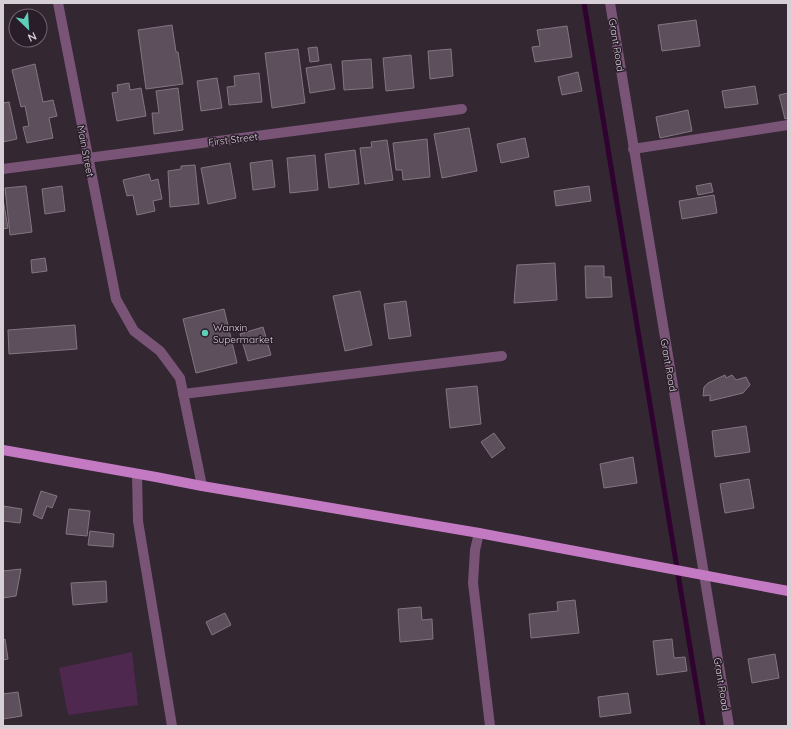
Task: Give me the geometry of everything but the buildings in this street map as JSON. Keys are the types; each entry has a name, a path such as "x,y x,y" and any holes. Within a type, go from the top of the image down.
{"main road":[{"path":"3,450 202,486 479,533 788,591"}],"street":[{"name":"Main Street","path":"58,3 87,158 116,299 134,331 160,351 180,378 202,486"},
{"name":"Grant Road","path":"610,3 729,726"},
{"name":"First Street","path":"3,169 462,109"},
{"path":"633,149 788,125"},
{"path":"183,394 502,356"},
{"path":"138,474 138,521 172,726"},
{"path":"479,533 475,550 473,583 490,726"}],"shaded area":[{"path":"132,652 138,705 68,715 59,668"}],"waterway":[{"path":"584,3 703,726"}],"place":[{"name":"Wanxin Supermarket","path":"205,333"}]}
